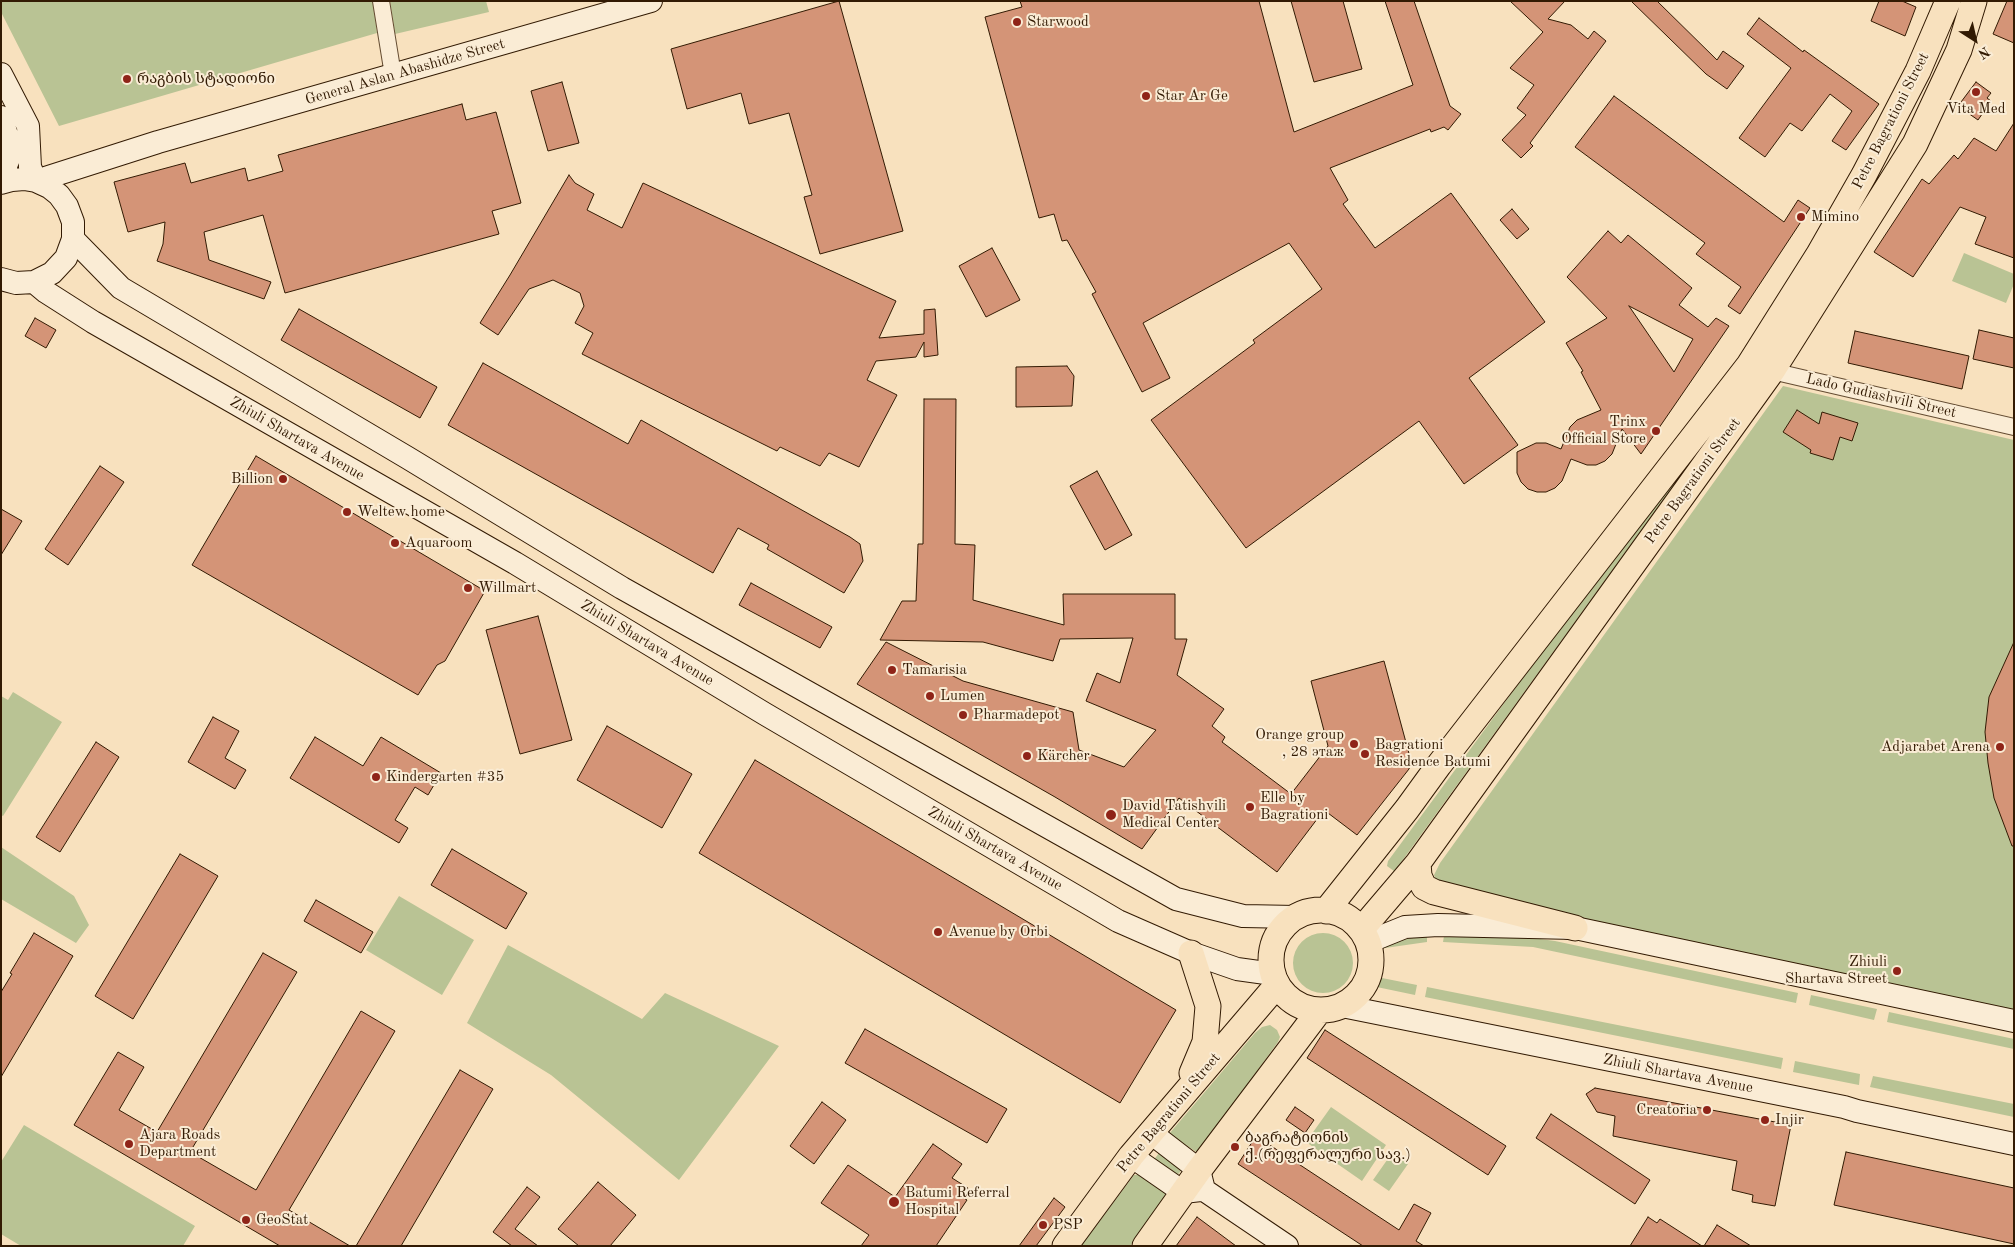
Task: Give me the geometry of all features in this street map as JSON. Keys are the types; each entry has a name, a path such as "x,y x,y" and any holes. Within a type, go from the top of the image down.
{"main road":[{"name":"General Aslan Abashidze Street","path":"1,184 18,180 36,181 158,142 392,75 597,9 652,1"},
{"name":"Petre Bagrationi Street","path":"1326,910 1407,809 1444,758 1761,368 1819,254 1864,175 1918,72 1948,1"},
{"name":"Petre Bagrationi Street","path":"1365,936 1418,863 1915,144 1960,50 1974,1"},
{"path":"1,74 28,126 30,167 36,181 49,187 59,195 67,206 73,222 73,239 66,258 52,273 34,282 16,283 1,279"},
{"path":"1,117 12,150 1,179"},
{"name":"General Aslan Abashidze Street","path":"67,206 70,187 158,142"},
{"path":"73,239 121,288 408,458 622,588 1168,895 1176,899 1243,916 1296,917"},
{"name":"Zhiuli Shartava Avenue","path":"34,282 46,292 93,322 515,563 765,714 1109,916 1191,953 1237,969 1275,979"},
{"path":"1418,863 1419,876 1424,887 1434,892 1575,928 2014,1021"},
{"path":"1145,1246 1330,1008 1357,995 1368,979 1372,960 1365,936 1352,920 1326,910 1311,911 1296,917 1284,928 1275,942 1271,963 1275,979 1283,993 1299,1006 1330,1008"},
{"path":"1365,936 1405,927 1438,925 1575,928"},
{"path":"1177,1102 1196,1067 1205,1042 1208,1006 1191,953"},
{"name":"Petre Bagrationi Street","path":"1065,1246 1131,1156 1177,1102 1275,979"},
{"name":"Zhiuli Shartava Avenue","path":"1330,1008 1844,1107 2014,1144"},
{"path":"1151,1133 1195,1184"},
{"path":"1131,1156 1195,1184 1287,1246"}],"street":[{"path":"382,1 392,75"},
{"name":"Lado Gudiashvili Street","path":"1761,368 2014,427"}],"green space":[{"name":"რაგბის სტადიონი","path":"1,1 373,1 377,33 59,126 1,12"},
{"path":"390,1 486,1 489,12 395,34"},
{"path":"1964,253 2014,274 2014,284 2006,303 1952,281"},
{"path":"1783,386 2014,440 2014,1010 1448,891 1438,886 1434,875 1440,863"},
{"path":"1736,388 1742,391 1397,868 1394,871 1387,866 1388,861"},
{"path":"13,692 62,722 3,816 1,815 1,696 8,700"},
{"path":"1,847 74,896 89,925 76,943 1,899"},
{"path":"399,896 474,940 442,995 366,950"},
{"path":"1323,933 1339,938 1344,942 1348,947 1353,963 1348,979 1344,984 1339,988 1323,993 1307,988 1302,984 1298,979 1293,963 1298,947 1302,942 1307,938"},
{"path":"1427,935 1427,942 1378,949 1377,944"},
{"path":"1444,936 1526,937 1555,941 1798,993 1796,1003 1533,947 1443,942"},
{"path":"508,945 642,1019 665,993 779,1046 679,1180 551,1075 467,1023"},
{"path":"1377,977 1417,985 1415,995 1372,986"},
{"path":"1427,987 1783,1058 1781,1069 1425,997"},
{"path":"1811,995 1877,1009 1874,1020 1809,1005"},
{"path":"1889,1012 2014,1039 2014,1049 1887,1022"},
{"path":"1270,1025 1277,1030 1280,1037 1278,1042 1198,1153 1169,1134 1255,1033 1262,1027"},
{"path":"1795,1061 1860,1074 1859,1085 1793,1072"},
{"path":"1873,1076 2014,1104 2014,1117 1870,1087"},
{"path":"1331,1107 1386,1145 1362,1181 1306,1142"},
{"path":"24,1125 195,1226 183,1246 21,1246 1,1234 1,1162"},
{"path":"1159,1153 1182,1169 1177,1176 1153,1161"},
{"path":"1392,1153 1408,1164 1389,1191 1373,1180"},
{"path":"1134,1175 1139,1175 1164,1190 1166,1196 1130,1246 1081,1246"}],"building":[{"path":"839,1 903,231 820,254 804,197 812,195 789,113 749,124 741,93 687,109 671,49"},
{"path":"1020,1 1259,1 1294,132 1413,85 1385,1 1414,1 1450,106 1461,114 1448,130 1444,127 1431,132 1430,129 1330,168 1348,200 1343,204 1375,248 1451,193 1545,322 1469,378 1518,445 1464,484 1419,421 1246,548 1151,420 1255,343 1253,340 1322,289 1289,243 1143,323 1170,378 1142,392 1092,294 1096,292 1067,240 1062,241 1054,214 1039,218 985,17 1022,7"},
{"path":"1291,1 1343,1 1362,69 1314,82"},
{"path":"1510,1 1565,1 1548,19 1571,25 1588,39 1594,31 1606,41 1530,143 1533,146 1521,158 1502,140 1526,115 1517,108 1534,85 1510,68 1543,32"},
{"path":"1631,1 1657,1 1717,60 1723,51 1744,66 1727,89 1706,74"},
{"path":"1879,1 1902,1 1916,7 1905,36 1871,21"},
{"path":"2007,1 2014,1 2014,43 1993,34"},
{"path":"1759,18 1803,52 1804,50 1879,104 1846,150 1832,141 1852,111 1830,94 1802,131 1790,123 1765,157 1739,138 1791,68 1747,34"},
{"path":"562,82 579,143 548,151 531,91"},
{"path":"1976,82 1991,93 1987,98 1991,101 1978,120 1958,106"},
{"path":"1614,96 1784,222 1798,200 1810,208 1740,314 1728,306 1741,287 1696,254 1705,243 1575,147"},
{"path":"462,104 466,120 496,112 521,203 492,211 499,234 285,293 263,215 204,232 209,260 271,282 264,299 157,261 163,244 165,222 128,232 114,182 185,163 191,183 245,168 248,181 283,171 278,155"},
{"path":"2014,123 2014,258 1975,244 1986,217 1960,207 1913,277 1874,252 1922,179 1929,184 1954,155 1958,159 1974,138 1996,151"},
{"path":"569,175 575,183 594,194 587,210 622,228 643,183 896,301 879,338 924,334 924,310 935,309 938,355 924,357 924,342 916,357 876,361 867,380 897,395 859,467 829,453 820,466 780,447 777,451 582,354 593,333 575,323 584,306 580,293 553,280 529,289 498,335 480,323"},
{"path":"1512,209 1529,229 1517,239 1500,220"},
{"path":"1608,231 1621,243 1628,235 1692,288 1679,305 1708,327 1716,318 1729,326 1641,454 1622,429 1612,454 1605,461 1596,465 1587,465 1571,459 1562,481 1555,488 1546,492 1537,492 1528,489 1521,482 1517,473 1517,452 1536,443 1546,443 1561,449 1570,427 1577,420 1601,410 1581,372 1583,371 1566,343 1607,318 1567,277","holes":["1629,306 1693,339 1674,372"]},
{"path":"992,248 1020,300 986,317 959,266"},
{"path":"299,309 437,387 420,418 281,340"},
{"path":"35,318 56,330 46,348 25,336"},
{"path":"1979,330 2014,338 2014,368 1973,359"},
{"path":"1855,331 1969,356 1962,389 1848,363"},
{"path":"483,363 628,444 641,420 850,537 860,544 863,561 844,593 767,549 769,545 738,528 713,573 448,425"},
{"path":"1067,366 1074,376 1072,406 1016,407 1016,367"},
{"path":"924,399 956,399 955,544 975,545 973,600 1064,625 1063,594 1175,594 1175,639 1187,639 1177,675 1224,709 1212,726 1225,737 1222,742 1291,794 1328,746 1311,681 1384,661 1411,761 1409,769 1357,835 1324,810 1277,872 1179,798 1142,849 857,684 886,642 963,681 1073,712 1079,750 1124,767 1156,730 1086,701 1097,673 1120,683 1133,638 1060,639 1053,661 983,642 880,640 902,601 916,601 918,544 923,544"},
{"path":"1797,410 1819,424 1822,412 1858,423 1852,441 1840,437 1833,460 1810,453 1811,450 1783,432"},
{"path":"256,456 485,591 445,661 437,665 418,695 192,565"},
{"path":"100,466 124,482 68,565 45,549"},
{"path":"1097,471 1132,535 1105,550 1070,486"},
{"path":"1,509 22,521 1,555"},
{"path":"751,583 832,627 820,648 739,605"},
{"path":"538,616 572,740 520,754 486,630"},
{"name":"Adjarabet Arena","path":"2014,642 2014,846 2012,846 1994,798 1985,732 1989,697"},
{"path":"213,717 239,731 225,758 246,770 235,789 188,762"},
{"path":"607,726 692,774 662,828 577,780"},
{"path":"315,737 363,766 381,737 441,773 428,795 415,787 395,820 408,828 399,843 290,778"},
{"path":"96,742 119,757 60,852 36,837"},
{"name":"Avenue by Orbi","path":"755,760 1176,1010 1120,1103 699,853"},
{"path":"452,849 527,893 506,929 431,885"},
{"path":"180,854 218,876 133,1019 95,996"},
{"path":"316,900 373,932 361,953 304,921"},
{"path":"34,933 73,956 1,1077 1,992"},
{"path":"263,953 297,972 190,1152 256,1190 361,1011 395,1031 289,1210 350,1246 280,1246 74,1125 118,1052 144,1067 119,1110 157,1132"},
{"path":"865,1029 1007,1109 987,1143 845,1063"},
{"path":"1325,1030 1506,1146 1488,1175 1307,1058"},
{"path":"460,1070 493,1089 401,1246 356,1246"},
{"path":"1595,1088 1791,1125 1775,1206 1752,1202 1753,1195 1732,1190 1737,1161 1613,1136 1615,1116 1597,1112 1586,1094"},
{"path":"822,1102 846,1120 814,1164 790,1146"},
{"path":"1295,1107 1314,1120 1305,1133 1286,1120"},
{"path":"1551,1114 1650,1180 1635,1204 1536,1138"},
{"path":"1256,1136 1399,1230 1414,1204 1431,1213 1416,1241 1424,1246 1363,1246 1238,1164"},
{"name":"Batumi Referral Hospital","path":"933,1144 962,1164 952,1178 968,1188 962,1197 967,1200 936,1246 861,1246 869,1235 821,1203 848,1165 895,1197"},
{"path":"1846,1152 2014,1188 2014,1244 1834,1205"},
{"path":"598,1182 636,1215 610,1246 579,1246 558,1229"},
{"path":"527,1187 540,1197 515,1229 538,1246 512,1246 493,1232"},
{"path":"1054,1198 1065,1207 1036,1246 1019,1246"},
{"path":"1197,1217 1236,1246 1176,1246"},
{"path":"1648,1217 1657,1223 1660,1219 1702,1246 1630,1246"},
{"path":"1717,1225 1751,1246 1704,1246"}],"place":[{"name":"Starwood","path":"1017,22"},
{"name":"რაგბის სტადიონი","path":"127,79"},
{"name":"Vita Med","path":"1976,92"},
{"name":"Star Ar Ge","path":"1146,96"},
{"name":"Mimino","path":"1801,217"},
{"name":"Trinx Official Store","path":"1656,431"},
{"name":"Billion","path":"283,479"},
{"name":"Weltew home","path":"347,512"},
{"name":"Aquaroom","path":"395,543"},
{"name":"Willmart","path":"468,588"},
{"name":"Tamarisia","path":"892,670"},
{"name":"Lumen","path":"930,696"},
{"name":"Pharmadepot","path":"963,715"},
{"name":"Orange group , 28 этаж","path":"1354,744"},
{"name":"Adjarabet Arena","path":"2000,747"},
{"name":"Bagrationi Residence Batumi","path":"1365,754"},
{"name":"Kärcher","path":"1027,756"},
{"name":"Kindergarten #35","path":"376,777"},
{"name":"Elle by Bagrationi","path":"1250,807"},
{"name":"David Tatishvili Medical Center","path":"1111,815"},
{"name":"Avenue by Orbi","path":"938,932"},
{"name":"Zhiuli Shartava Street","path":"1897,971"},
{"name":"Creatoria","path":"1707,1110"},
{"name":"Injir","path":"1765,1120"},
{"name":"Ajara Roads Department","path":"129,1144"},
{"name":"ბაგრატიონის ქ.(რეფერალური სავ.)","path":"1235,1147"},
{"name":"Batumi Referral Hospital","path":"894,1202"},
{"name":"GeoStat","path":"246,1220"},
{"name":"PSP","path":"1043,1225"}]}
